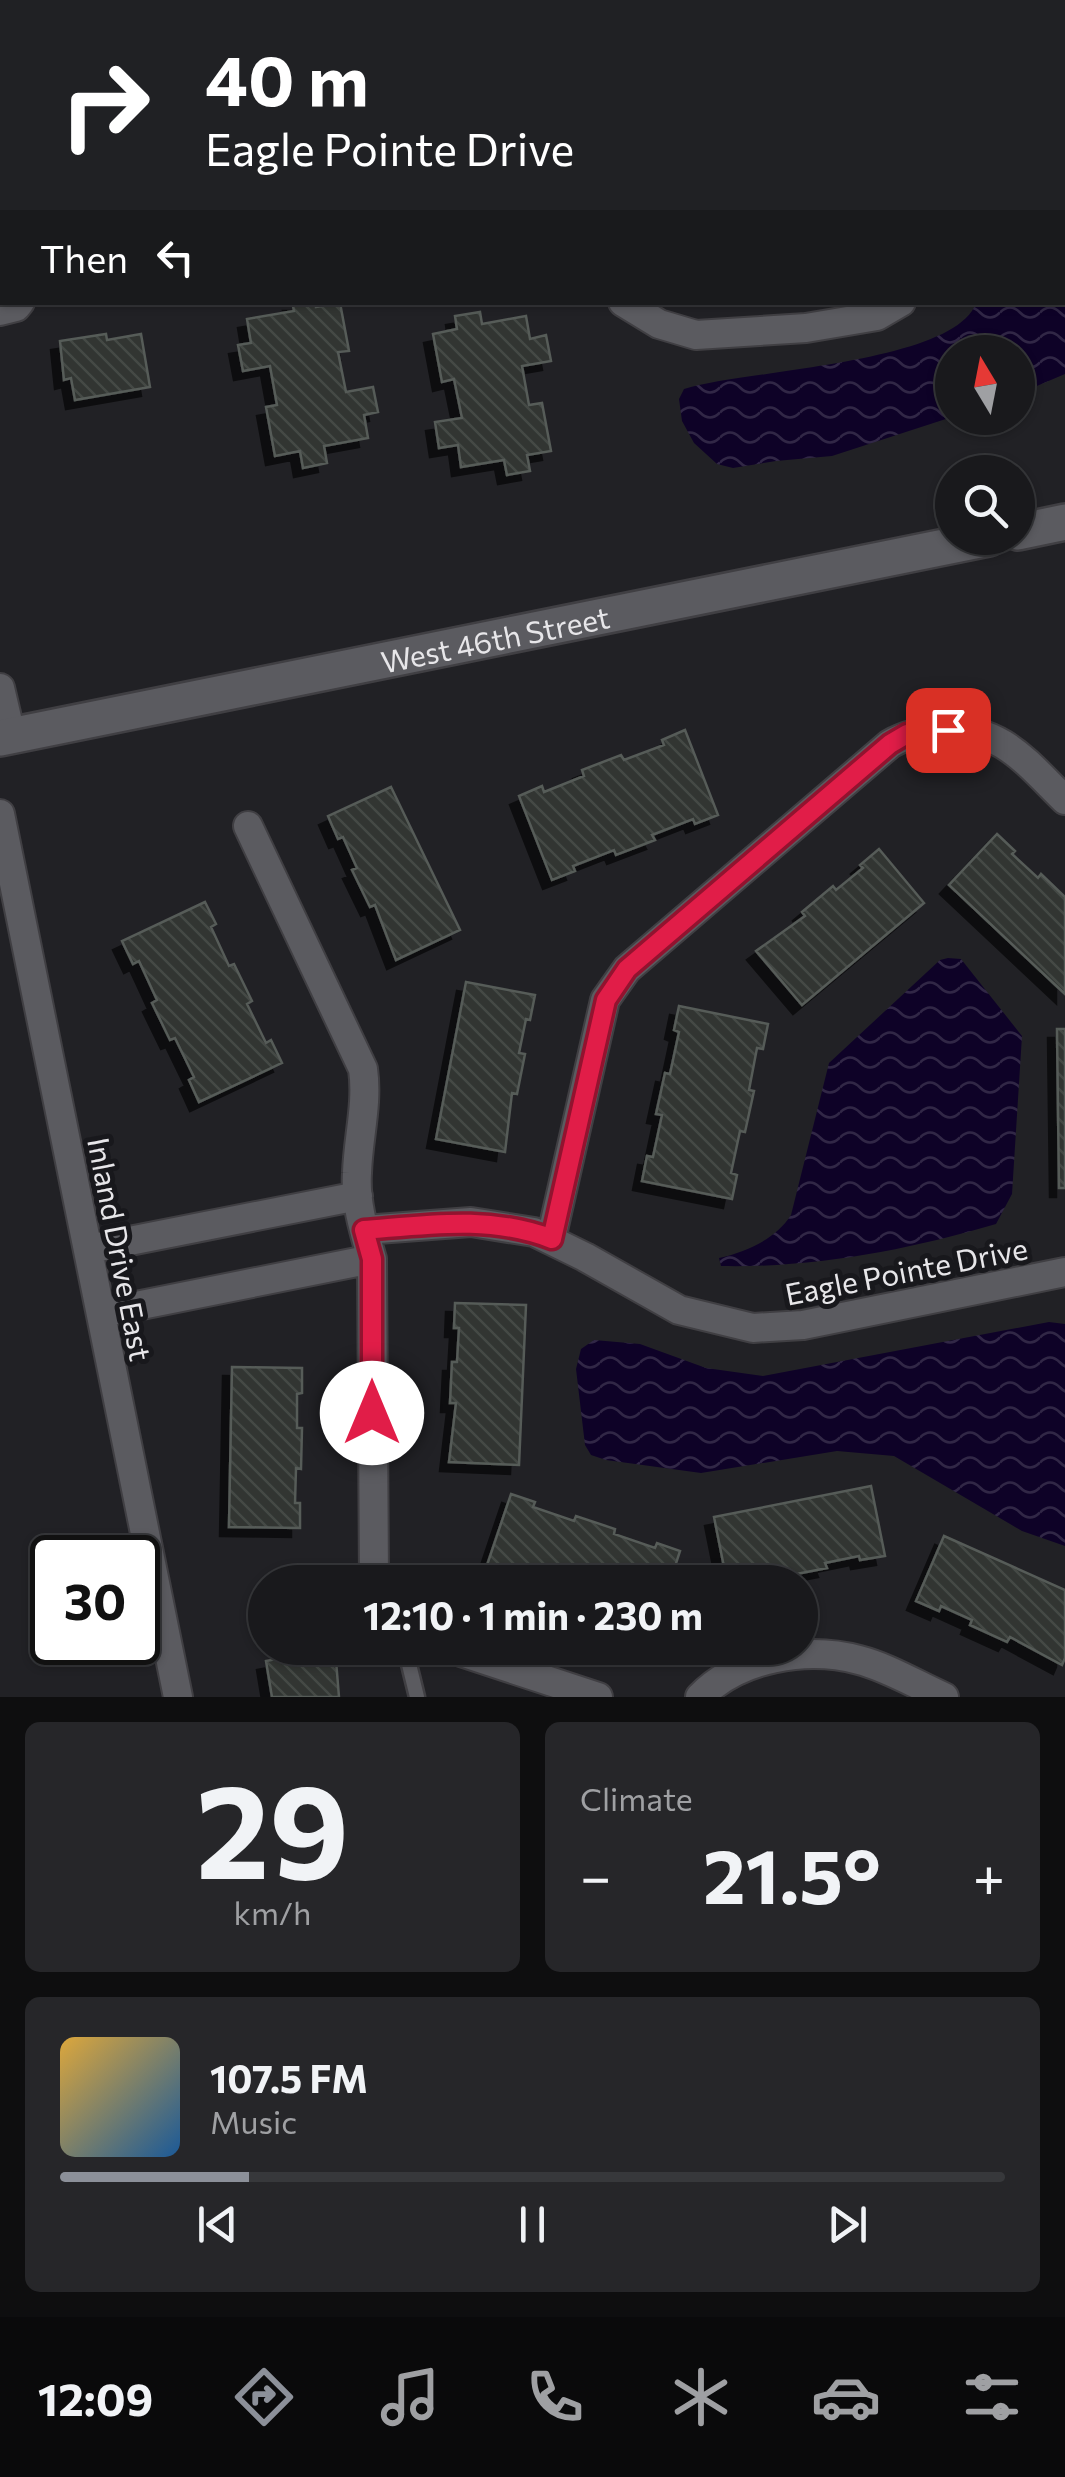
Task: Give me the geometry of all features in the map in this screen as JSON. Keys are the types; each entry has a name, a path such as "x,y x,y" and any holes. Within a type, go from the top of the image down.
{"street":[{"path":"628,305 659,324 709,334 842,322 876,316 896,305"},
{"path":"1035,528 1065,522"},
{"name":"West 46th Street","path":"6,736 935,549"},
{"path":"0,688 6,736"},
{"path":"552,1239 606,1000 627,969 890,744 907,734 957,728 990,737 1012,750 1065,800"},
{"name":"Inland Drive East","path":"0,814 178,1697"},
{"path":"248,826 363,1070 365,1100 358,1196 372,1259 374,1565"},
{"path":"89,1249 358,1196"},
{"name":"Eagle Pointe Drive","path":"364,1230 471,1222 498,1224 552,1239 679,1310 753,1328 802,1325 1065,1272"},
{"path":"101,1314 372,1259"},
{"path":"700,1697 744,1668 772,1658 802,1654 862,1660 944,1697"},
{"path":"501,1665 598,1697"}],"lane":[{"path":"410,1665 417,1697"}],"water":[{"path":"974,305 1065,305 1065,374 1035,387 1035,335 938,335 960,323"},
{"path":"935,336 935,423 832,456 733,468 717,464 694,443 682,421 679,399 684,389 890,352"},
{"path":"961,959 1022,1036 1012,1194 996,1224 860,1256 791,1264 721,1266 719,1258 760,1243 791,1215 829,1063 940,960"},
{"path":"1049,1322 1065,1324 1065,1546 1022,1531 894,1456 837,1451 701,1473 606,1460 591,1455 585,1445 576,1369 581,1349 594,1340 640,1344 706,1368 763,1376"}],"building":[{"path":"293,305 340,305 349,351 338,352 346,392 373,387 378,412 364,415 368,438 324,446 327,463 303,468 300,451 275,456 266,407 277,405 270,366 243,371 238,345 251,343 247,319 294,311"},
{"path":"480,312 482,324 526,316 530,339 546,335 551,361 522,366 529,405 542,403 551,451 527,455 530,471 507,475 504,460 461,467 458,445 439,448 435,422 462,418 454,379 442,382 433,334 457,329 455,316"},
{"path":"106,334 107,340 141,334 150,387 75,400 71,378 64,380 60,341"},
{"path":"685,730 718,815 695,824 693,819 652,835 655,840 616,855 614,850 573,866 575,871 552,880 519,796 542,786 544,792 584,776 582,770 621,755 624,760 664,745 662,740"},
{"path":"391,787 460,930 396,960 375,905 370,907 352,870 357,868 343,837 338,839 328,816"},
{"path":"997,834 1015,851 1012,854 1065,897 1065,994 949,885"},
{"path":"879,849 924,903 802,1005 756,951 805,916 802,912 833,886 836,890 863,868 860,865"},
{"path":"205,902 216,924 211,927 229,966 234,964 252,1001 247,1004 266,1043 271,1040 282,1063 199,1102 189,1080 194,1077 152,1003 157,1000 139,961 133,964 122,941"},
{"path":"466,982 535,995 519,1053 525,1054 517,1094 512,1093 505,1152 436,1139"},
{"path":"679,1006 768,1024 763,1049 757,1048 749,1090 754,1091 731,1173 737,1175 732,1199 642,1181 647,1156 653,1157 662,1115 656,1114 679,1032 674,1030"},
{"path":"1057,1029 1065,1029 1065,1188 1059,1188"},
{"path":"455,1303 526,1305 519,1465 449,1462 456,1403 450,1403 452,1362 457,1362 459,1328 454,1328"},
{"path":"232,1367 302,1368 302,1393 297,1394 297,1428 302,1428 301,1469 296,1468 295,1503 300,1503 300,1528 229,1527"},
{"path":"871,1486 885,1556 860,1560 859,1556 825,1563 827,1568 818,1570 818,1565 724,1565 714,1517"},
{"path":"511,1494 535,1502 533,1507 574,1521 576,1516 655,1548 657,1543 680,1551 675,1565 487,1565"},
{"path":"944,1536 1065,1590 1062,1665 1010,1637 1007,1642 970,1625 972,1620 941,1606 939,1611 916,1601"},
{"path":"267,1665 336,1665 339,1697 272,1697"}],"route":[{"path":"372,1413 372,1259 364,1230 471,1222 498,1224 552,1239 606,1000 616,982 890,744 907,734 948,730"}]}
